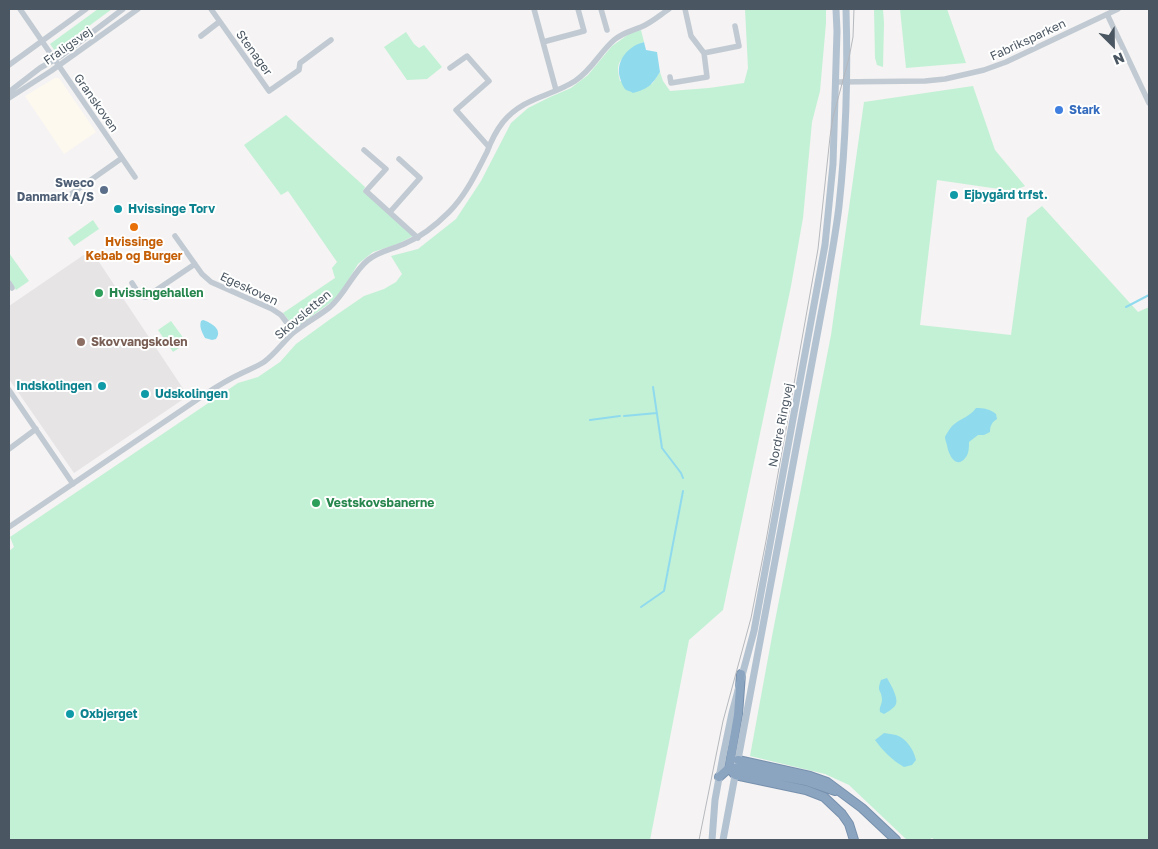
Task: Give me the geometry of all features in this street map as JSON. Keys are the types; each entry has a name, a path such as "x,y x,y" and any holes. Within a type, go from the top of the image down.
{"highway":[{"path":"735,768 741,674"},
{"path":"735,768 824,797 842,814 849,824 854,840"},
{"path":"719,777 735,768 806,781 844,794 896,840"}],"main road":[{"name":"Nordre Ringvej","path":"712,840 719,777 741,674 754,630 825,245 833,164 836,9"},
{"name":"Nordre Ringvej","path":"723,840 827,282 839,208 847,82 846,9"}],"street":[{"name":"Granskoven","path":"20,9 135,177"},
{"path":"9,65 86,9"},
{"name":"Fraligsvej","path":"9,92 40,68 61,56 123,9"},
{"name":"Fraligsvej","path":"9,98 138,9"},
{"name":"Stenager","path":"211,9 269,91 299,70 300,63 331,40"},
{"path":"534,9 556,90"},
{"path":"543,42 584,31 578,9"},
{"path":"601,9 607,30"},
{"name":"Skovsletten","path":"9,527 215,388 271,357 294,332 330,307 339,298 366,262 380,253 418,238 438,223 459,202 472,182 496,132 509,115 531,100 568,85 592,67 612,41 625,32 642,27 668,9"},
{"path":"670,77 671,83 707,77 704,53 691,36 685,9"},
{"name":"Fabriksparken","path":"836,82 925,81 945,79 984,70 1006,62 1118,9"},
{"path":"1107,14 1149,103"},
{"path":"201,36 220,22"},
{"path":"704,53 739,46 735,26"},
{"path":"450,68 467,56 489,81 456,110 489,147"},
{"path":"364,150 386,169 366,191 418,238"},
{"path":"71,194 122,158"},
{"path":"390,212 420,178 399,159"},
{"name":"Egeskoven","path":"175,236 202,274 211,282 272,309 281,315 294,332"},
{"path":"132,283 141,296 146,297 195,264"},
{"path":"9,390 73,484"},
{"path":"9,448 36,430"}],"shaded area":[{"path":"55,78 59,78 96,132 64,154 25,96"},
{"name":"Skovvangskolen","path":"91,250 188,396 74,473 9,379 9,306"}],"green space":[{"path":"98,9 112,9 55,51 50,44"},
{"path":"745,9 826,9 820,91 812,122 803,218 791,286 723,610 689,640 650,840 9,840 9,551 14,547 10,537 238,383 258,377 280,362 296,344 364,296 384,289 396,282 402,274 391,256 418,249 456,219 481,181 511,123 528,108 571,88 588,75 612,46 629,34 641,30 644,42 633,48 619,64 620,81 652,84 660,72 663,81 670,91 744,83 748,68"},
{"path":"874,9 883,9 883,67 877,65 875,58"},
{"path":"900,9 947,9 966,63 906,68"},
{"path":"406,32 419,48 424,45 442,67 427,79 407,80 384,47"},
{"path":"973,86 995,150 1025,186 1013,191 937,180 920,325 1011,335 1027,218 1042,206 1138,312 1149,307 1149,840 935,840 932,838 928,840 907,840 849,785 825,774 750,756 831,335 864,102"},
{"path":"286,115 365,187 363,191 413,236 398,244 373,252 358,264 333,301 295,328 283,313 335,278 332,268 337,262 288,191 281,195 244,145"},
{"path":"93,220 99,229 74,246 68,238"},
{"path":"9,253 29,281 16,290 9,278"},
{"path":"171,321 187,343 173,352 158,330"}],"water":[{"path":"644,42 646,50 657,52 660,72 649,86 633,93 624,87 620,78 619,66 628,51"},
{"path":"203,320 213,325 217,330 218,336 216,339 205,338 200,325"},
{"path":"976,408 991,411 996,414 997,419 992,424 990,432 978,435 969,442 966,457 962,461 956,462 949,453 945,437 952,426"},
{"path":"887,678 894,692 896,703 893,708 884,714 880,712 882,697 879,687 881,680"},
{"path":"884,733 896,735 906,742 916,760 912,765 904,767 881,748 875,740"}],"waterway":[{"path":"1126,307 1149,295"},
{"path":"653,387 662,448 683,478"},
{"path":"624,416 657,413"},
{"path":"590,420 620,416"},
{"path":"641,607 664,591 683,491"}],"tram line":[{"path":"699,840 723,721 751,618 766,541 818,249 830,137 833,117 853,37 854,9"}],"place":[{"name":"Stark","path":"1059,110"},
{"name":"Sweco Danmark A/S","path":"104,190"},
{"name":"Ejbygård trfst.","path":"954,195"},
{"name":"Hvissinge Torv","path":"118,209"},
{"name":"Hvissinge Kebab og Burger","path":"134,227"},
{"name":"Hvissingehallen","path":"99,293"},
{"name":"Skovvangskolen","path":"81,342"},
{"name":"Indskolingen","path":"102,386"},
{"name":"Udskolingen","path":"145,394"},
{"name":"Vestskovsbanerne","path":"316,503"},
{"name":"Oxbjerget","path":"70,714"}]}
